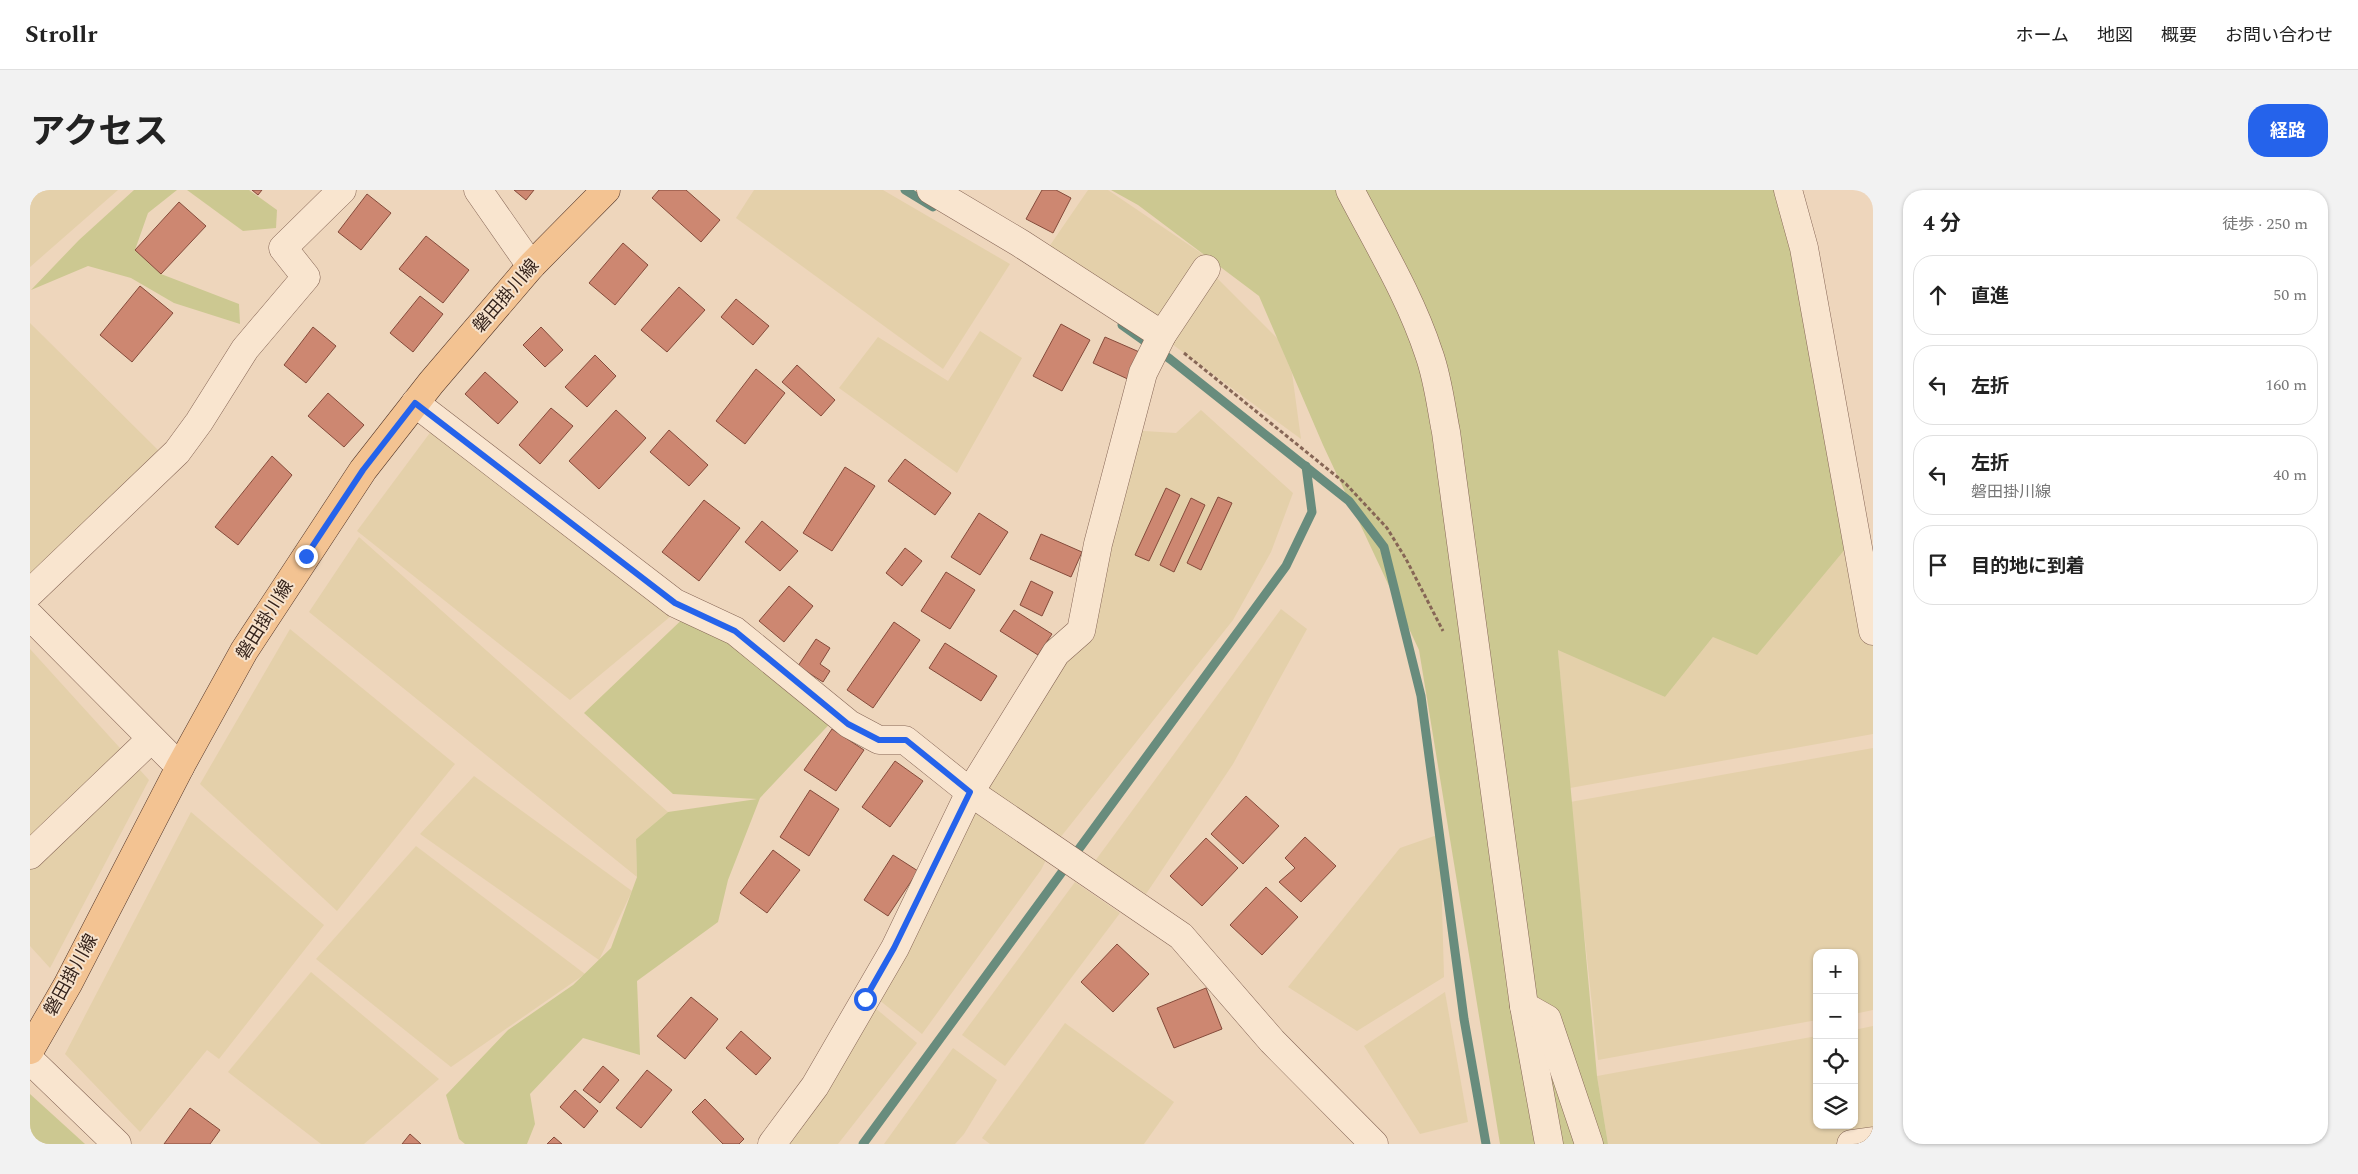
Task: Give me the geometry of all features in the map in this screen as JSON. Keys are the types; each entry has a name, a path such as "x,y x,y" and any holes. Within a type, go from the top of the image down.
{"main road":[{"name":"磐田掛川線","path":"30,1050 68,984 180,767 244,651 363,470 415,403 531,266 606,190"}],"street":[{"path":"30,593 177,452 199,422 245,349 306,277 283,248 342,190"},
{"path":"478,190 531,266"},
{"path":"931,190 1020,243 1162,336"},
{"path":"1350,190 1401,286 1419,328 1430,356 1444,423 1465,561 1524,1006 1549,1144"},
{"path":"1788,190 1804,248 1873,632"},
{"path":"772,1144 815,1086 890,955 970,792 1056,653 1082,631 1098,544 1144,373 1162,336 1206,269"},
{"path":"415,403 675,603 735,631 848,724 879,740 906,740 970,792 1181,936 1272,1040 1374,1144"},
{"path":"30,616 180,767"},
{"path":"30,855 151,739"},
{"path":"1524,1006 1547,1019 1589,1144"},
{"path":"30,1060 117,1144"},
{"path":"1851,1144 1873,1142"}],"path":[{"path":"1162,336 1346,484 1387,528 1406,559 1446,635"}],"shaded area":[{"path":"30,190 118,190 30,267"},
{"path":"134,190 177,190 148,213 135,250 161,274 239,304 240,324 174,303 131,278 88,266 31,290 79,240"},
{"path":"187,190 249,190 277,210 276,228 243,231"},
{"path":"754,190 883,190 1010,264 943,369 736,218"},
{"path":"1088,190 1108,190 1207,257 1162,335 1042,257"},
{"path":"1111,190 1782,190 1856,536 1757,655 1713,637 1665,697 1558,650 1597,1076 1608,1144 1500,1144 1419,650 1323,445 1259,296 1138,205"},
{"path":"1216,277 1278,339 1292,373 1301,439 1172,344"},
{"path":"30,323 162,454 30,577"},
{"path":"980,331 1022,358 957,473 839,388 878,337 948,381"},
{"path":"1201,410 1293,493 1271,552 1233,620 1052,848 1041,870 922,1034 869,992 970,792 1081,631 1128,430 1176,433"},
{"path":"435,426 671,616 570,700 357,531"},
{"path":"1856,536 1873,646 1873,734 1570,788 1558,649 1665,697 1713,637"},
{"path":"359,537 668,812 636,839 637,877 309,612"},
{"path":"1281,609 1307,629 1233,764 1146,894 1095,861"},
{"path":"692,610 838,715 760,798 728,880 718,922 637,981 640,1055 583,1038 530,1094 535,1124 527,1144 465,1144 459,1139 446,1095 508,1030 573,985 611,948 637,877 636,839 668,812 757,799 673,794 584,713"},
{"path":"290,629 455,764 337,911 200,784"},
{"path":"30,649 149,780 50,968 30,946"},
{"path":"1873,748 1873,1010 1858,1013 1858,949 1813,949 1813,1021 1598,1060 1570,802"},
{"path":"474,776 632,891 599,960 420,834"},
{"path":"191,812 324,925 219,1059 207,1050 140,1132 65,1054"},
{"path":"1440,834 1444,977 1357,1031 1288,987 1400,848"},
{"path":"416,846 585,974 451,1067 316,959"},
{"path":"1075,882 1120,913 1005,1066 962,1035"},
{"path":"311,972 439,1079 364,1144 321,1144 228,1072"},
{"path":"1445,992 1468,1122 1420,1134 1364,1046"},
{"path":"874,1007 917,1043 838,1144 785,1144"},
{"path":"1065,1023 1174,1102 1144,1144 990,1144 982,1138"},
{"path":"1873,1026 1873,1144 1608,1144 1597,1076 1813,1037 1813,1129 1858,1129 1858,1029"},
{"path":"953,1048 997,1080 964,1134 955,1144 884,1144"},
{"path":"30,1094 85,1144 30,1144"}],"building":[{"path":"252,190 262,190 258,195"},
{"path":"514,190 534,190 526,200"},
{"path":"659,190 686,190 720,220 701,242 652,198"},
{"path":"1042,190 1056,190 1071,198 1053,233 1026,219"},
{"path":"367,194 391,213 361,250 338,232"},
{"path":"179,202 206,226 161,274 135,250"},
{"path":"426,236 469,270 443,303 399,269"},
{"path":"623,243 648,265 615,305 589,283"},
{"path":"140,286 173,313 132,362 100,335"},
{"path":"679,287 705,310 667,352 641,330"},
{"path":"420,296 443,314 413,352 390,333"},
{"path":"736,299 769,326 753,345 721,317"},
{"path":"1061,324 1090,340 1062,391 1033,376"},
{"path":"313,327 336,346 306,383 284,365"},
{"path":"541,327 563,350 545,367 523,345"},
{"path":"1105,337 1144,354 1132,381 1093,363"},
{"path":"595,355 616,376 587,407 565,387"},
{"path":"797,365 835,400 821,416 782,382"},
{"path":"756,369 785,393 745,444 716,421"},
{"path":"485,372 518,402 498,424 465,394"},
{"path":"328,393 364,425 344,447 308,416"},
{"path":"551,408 573,426 540,464 519,445"},
{"path":"616,410 646,438 599,489 569,461"},
{"path":"669,430 708,465 689,486 650,452"},
{"path":"272,456 292,475 238,545 215,527"},
{"path":"905,459 951,493 935,515 888,481"},
{"path":"845,467 875,486 832,551 803,533"},
{"path":"1166,488 1180,495 1149,561 1135,555"},
{"path":"1218,497 1232,503 1201,570 1187,563"},
{"path":"1191,498 1205,505 1174,572 1160,565"},
{"path":"704,500 740,528 699,581 662,552"},
{"path":"979,513 1008,532 980,575 951,557"},
{"path":"762,521 798,551 780,571 745,542"},
{"path":"1041,534 1082,552 1071,577 1030,559"},
{"path":"905,548 922,561 902,586 886,573"},
{"path":"946,572 975,590 950,629 921,611"},
{"path":"1031,581 1053,592 1042,616 1020,605"},
{"path":"789,586 813,606 784,642 759,621"},
{"path":"1014,610 1052,634 1038,655 1000,631"},
{"path":"894,622 920,640 873,708 847,690"},
{"path":"816,639 830,648 820,664 830,671 823,682 798,666"},
{"path":"945,643 997,676 981,701 929,668"},
{"path":"832,729 864,750 836,791 804,770"},
{"path":"895,761 923,781 890,827 862,807"},
{"path":"810,790 839,809 809,856 780,837"},
{"path":"1246,796 1279,826 1243,864 1211,834"},
{"path":"1305,837 1336,866 1301,902 1279,882 1295,868 1285,858"},
{"path":"1206,838 1238,868 1202,906 1170,876"},
{"path":"773,850 800,870 767,913 740,893"},
{"path":"893,855 918,871 888,916 864,900"},
{"path":"1266,887 1298,917 1262,955 1230,925"},
{"path":"1117,944 1149,974 1113,1012 1081,982"},
{"path":"1206,988 1222,1029 1174,1048 1157,1008"},
{"path":"691,997 718,1019 685,1059 657,1036"},
{"path":"741,1031 771,1058 756,1075 726,1048"},
{"path":"603,1066 619,1080 600,1103 583,1090"},
{"path":"647,1070 672,1090 641,1128 616,1108"},
{"path":"575,1090 598,1111 584,1128 560,1107"},
{"path":"705,1099 744,1139 739,1144 723,1144 692,1112"},
{"path":"190,1108 220,1130 210,1144 164,1144"},
{"path":"410,1134 421,1144 402,1144"},
{"path":"554,1137 562,1144 547,1144"}],"waterway":[{"path":"905,190 933,207"},
{"path":"1122,325 1170,359 1349,501 1384,547 1421,696 1464,1019 1486,1144"},
{"path":"863,1144 1286,566 1312,512 1306,466"}],"route":[{"path":"306,556 363,470 415,403 675,603 735,631 848,724 879,740 906,740 970,792 894,948 865,999"}]}
